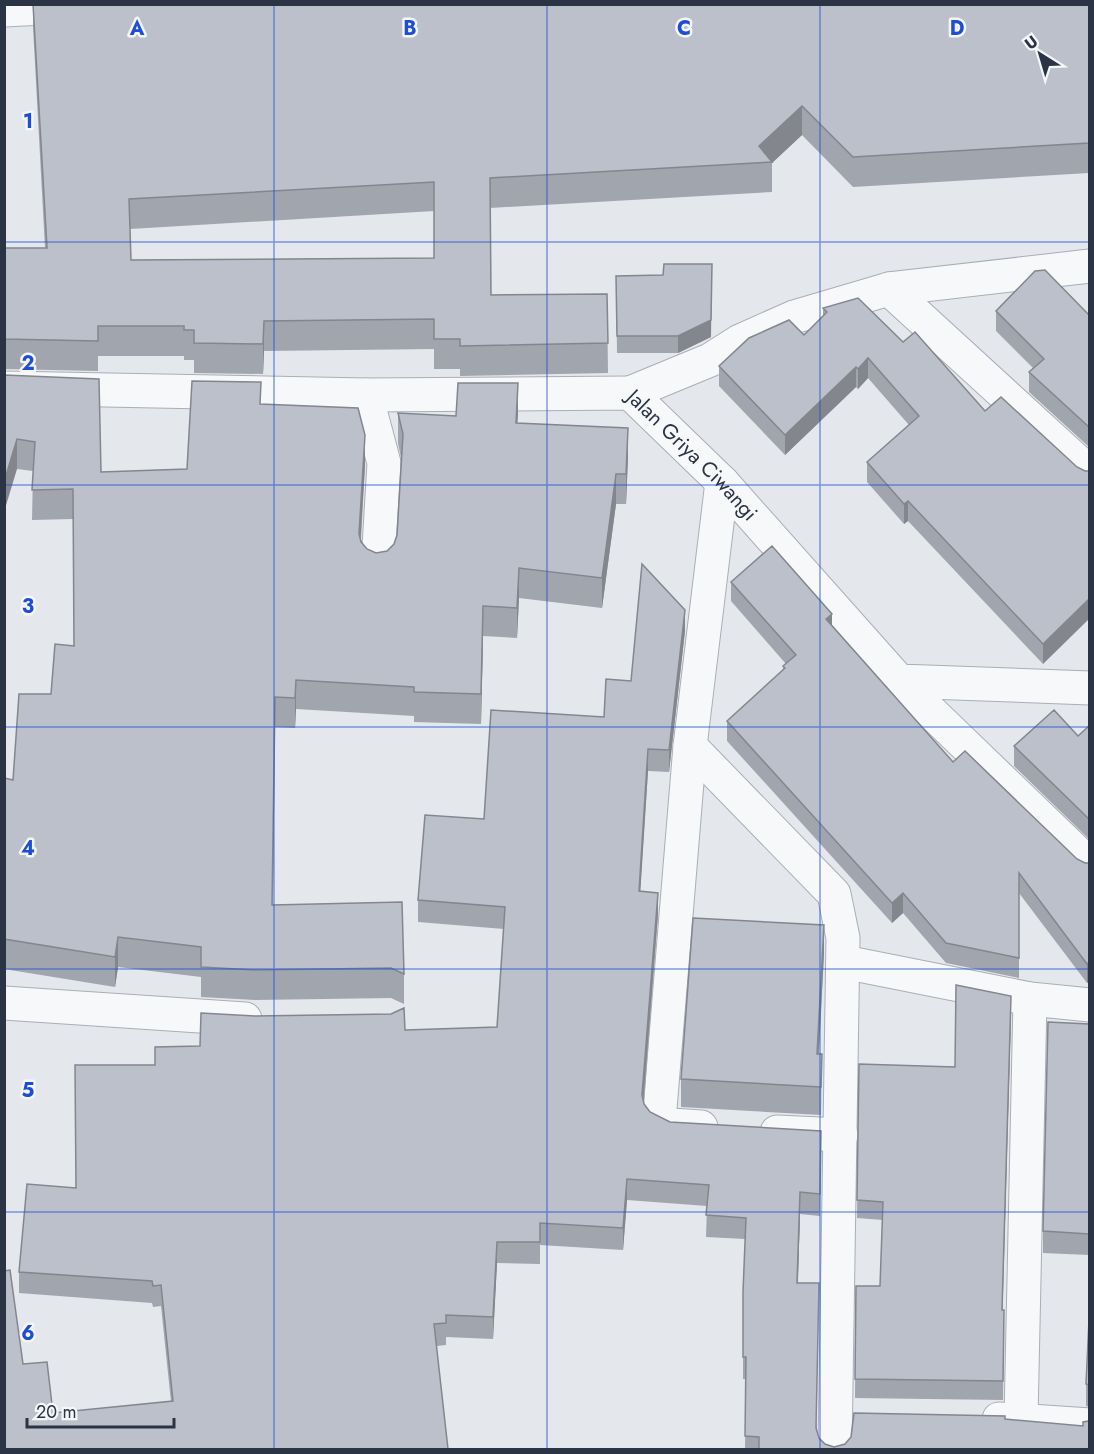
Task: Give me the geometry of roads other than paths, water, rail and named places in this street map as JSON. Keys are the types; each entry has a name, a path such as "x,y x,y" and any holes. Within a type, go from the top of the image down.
{"street":[{"path":"4,10 123,4"},
{"path":"630,393 710,360 740,341 794,317 889,289 1089,266"},
{"path":"889,289 1089,473"},
{"name":"Jalan Griya Ciwangi","path":"4,388 366,395 630,393 722,482 899,681 1089,865"},
{"path":"366,395 384,463 378,564"},
{"path":"722,482 690,746 661,1118 671,1125 841,1135"},
{"path":"899,681 1089,688"},
{"path":"690,746 834,894 843,938 844,962 835,1449"},
{"path":"844,962 1030,999 1089,1005"},
{"path":"1021,1419 1030,999"},
{"path":"4,1003 278,1019"},
{"path":"836,1416 871,1416"},
{"path":"963,1418 1021,1419 1089,1425"}]}
